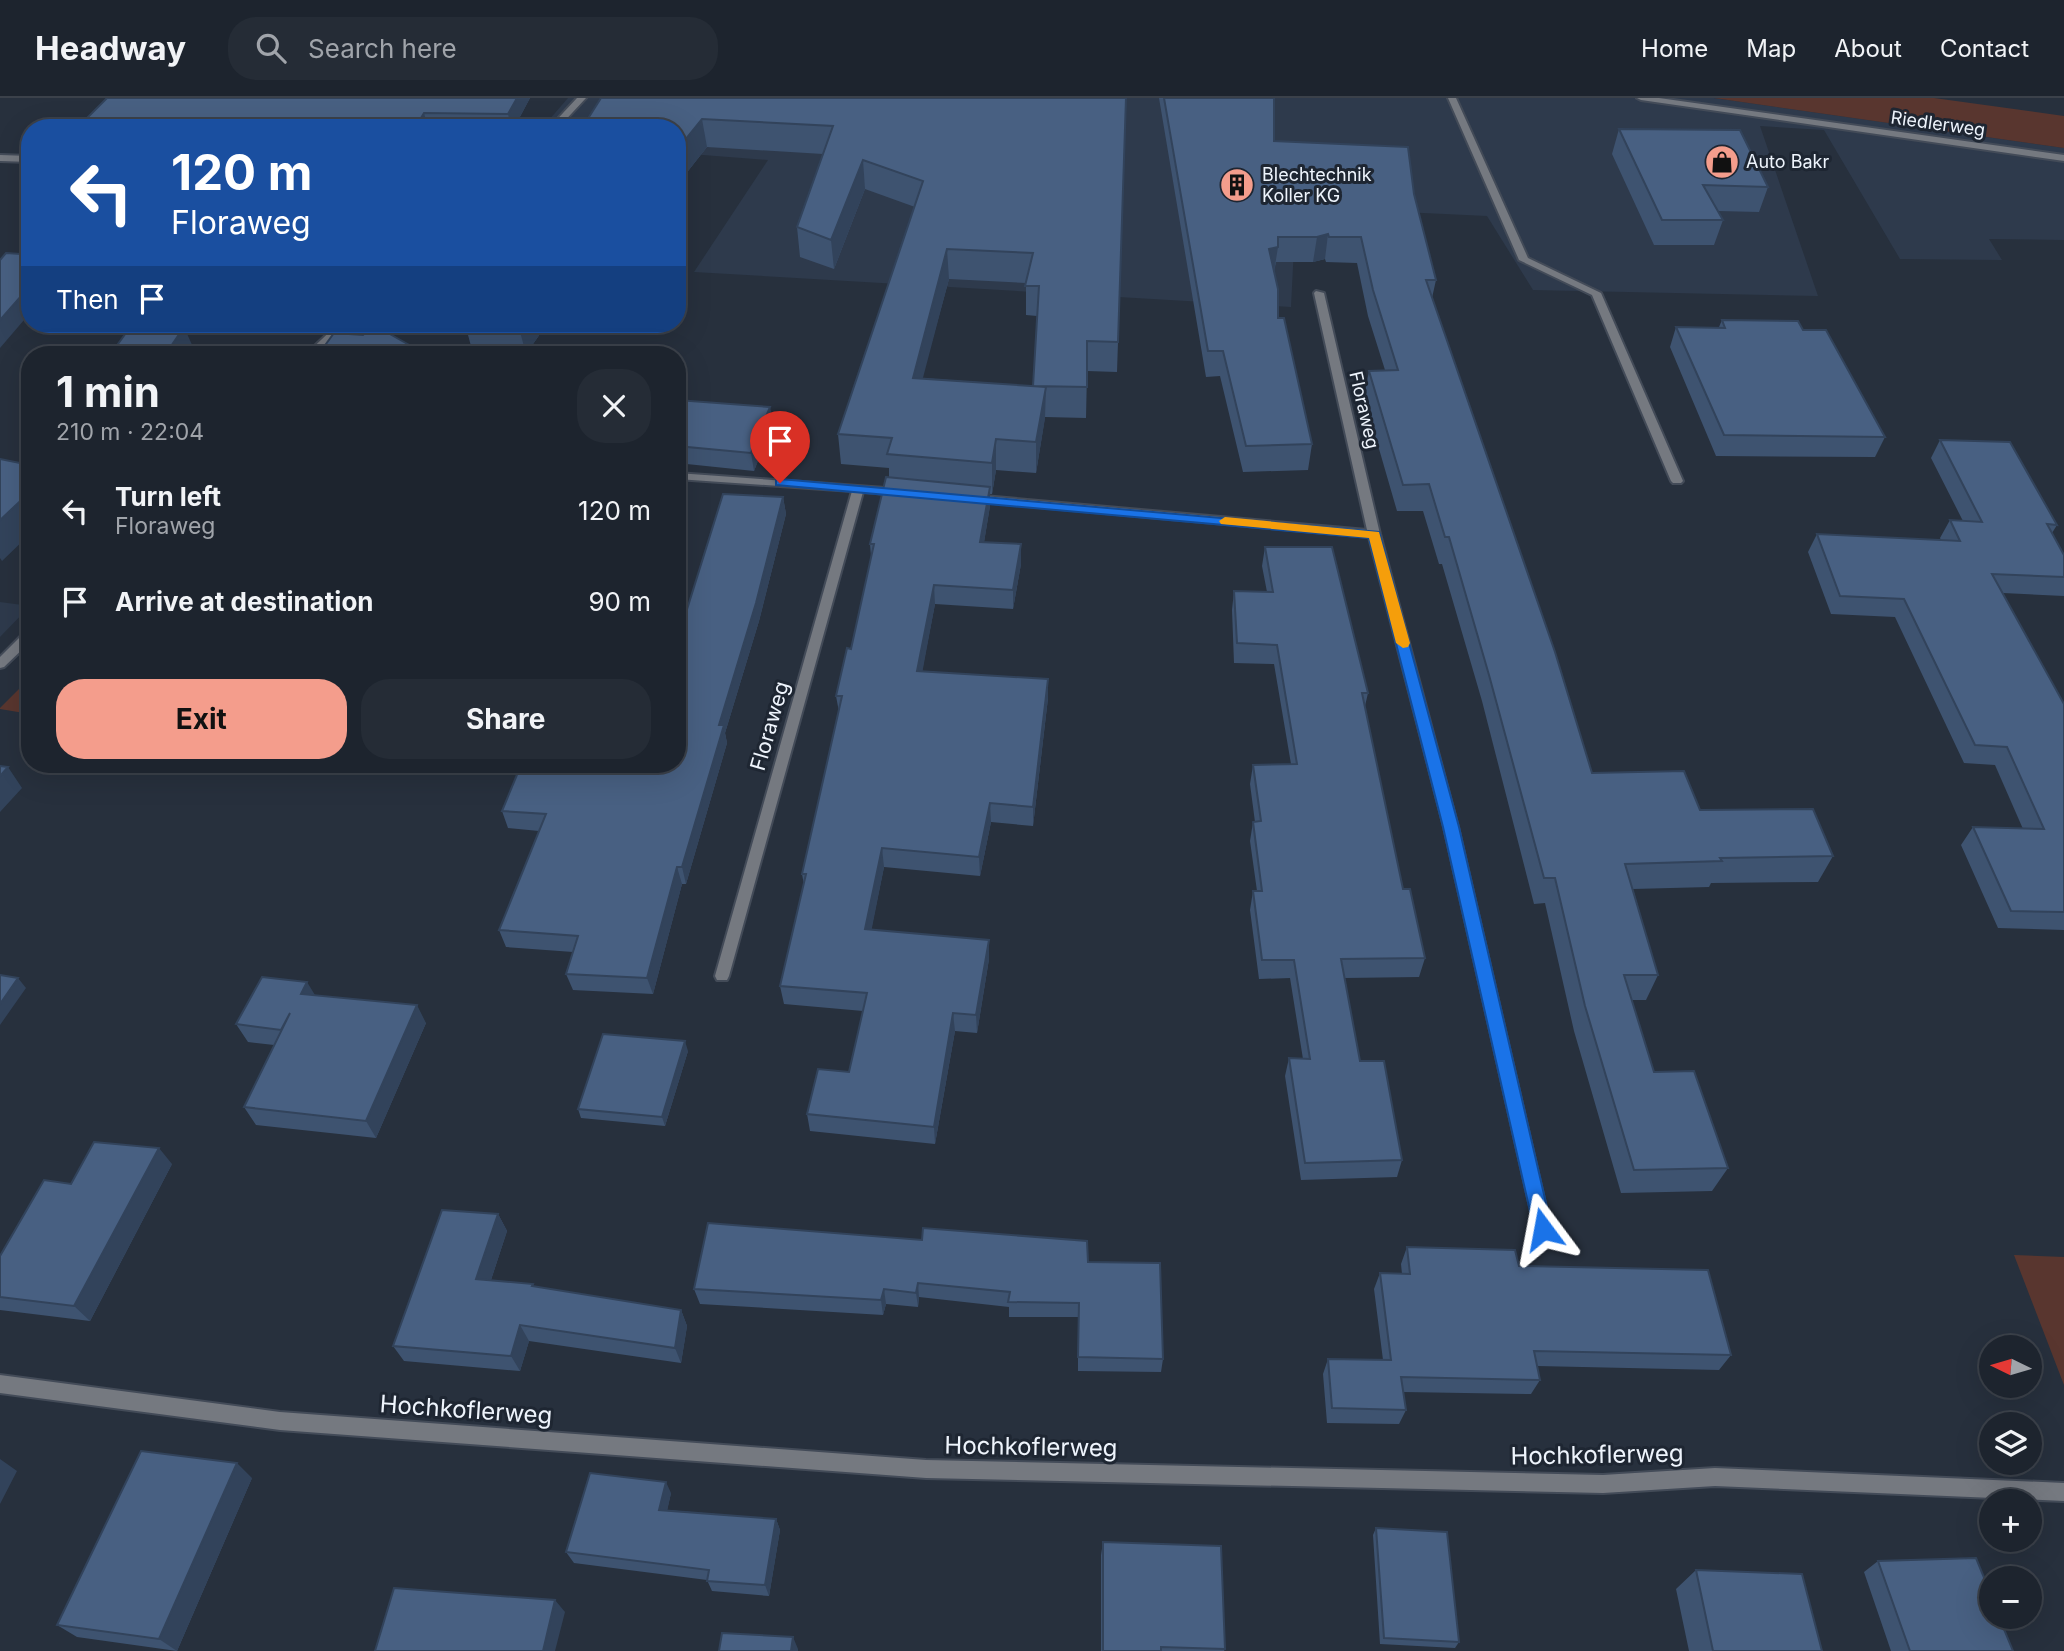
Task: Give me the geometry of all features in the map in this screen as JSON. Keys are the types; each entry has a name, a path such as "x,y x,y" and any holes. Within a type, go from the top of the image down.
{"street":[{"path":"562,119 582,98"},
{"path":"1452,98 1524,260 1596,293 1677,481"},
{"name":"Riedlerweg","path":"1641,98 2064,158"},
{"path":"0,158 21,159"},
{"name":"Floraweg","path":"1319,293 1374,534 1451,827 1543,1229"},
{"path":"320,346 334,333"},
{"path":"686,477 912,493"},
{"name":"Floraweg","path":"722,976 858,488"},
{"path":"953,496 1374,534"},
{"path":"0,664 21,643"},
{"name":"Hochkoflerweg","path":"0,1384 280,1421 926,1469 1602,1484 1715,1477 2064,1492"}],"shaded area":[{"path":"568,98 1714,98 2064,148 2064,240 1989,239 2002,260 1900,259 1824,130 1760,126 1818,296 1533,290 1487,216 1296,207 1291,307 694,272 768,160 686,154 686,119 550,119"},
{"path":"1714,98 1934,98 2064,116 2064,148"},
{"path":"0,602 21,605 21,615 0,637"},
{"path":"21,687 21,712 0,708"},
{"path":"2014,1255 2064,1257 2064,1385"}],"building":[{"path":"107,98 517,98 508,114 424,113 421,118 371,119 86,119"},
{"path":"601,98 1126,98 1118,342 1087,341 1087,387 1033,386 1039,286 1025,286 1033,253 947,249 913,378 1046,387 1036,442 996,439 992,463 887,454 892,438 838,434 923,181 863,160 831,240 797,227 833,126 702,119 686,139 686,119 588,119"},
{"path":"1164,98 1274,98 1274,141 1408,147 1414,194 1436,280 1426,280 1555,652 1592,773 1684,771 1700,810 1813,809 1833,856 1720,858 1722,861 1625,864 1658,975 1624,975 1654,1072 1694,1071 1728,1168 1634,1170 1585,1006 1555,878 1544,878 1449,537 1445,537 1429,484 1403,485 1369,371 1398,370 1373,290 1361,237 1329,237 1328,234 1317,237 1278,237 1278,247 1269,249 1278,289 1278,318 1284,318 1312,444 1246,446 1223,351 1208,351"},
{"path":"1619,129 1740,130 1768,187 1703,185 1723,220 1662,220"},
{"path":"6,253 21,254 21,296 0,320 0,260"},
{"path":"1722,320 1798,321 1803,330 1826,330 1885,437 1724,435 1676,327 1725,328"},
{"path":"126,333 180,333 171,346 117,346"},
{"path":"334,333 388,333 411,346 325,346"},
{"path":"686,401 770,407 751,453 686,447"},
{"path":"1940,440 2010,442 2057,525 2047,524 2064,555 2064,577 1992,574 2064,704 2064,912 2011,911 1973,827 2044,829 2007,747 1975,745 1904,599 1840,596 1817,534 1960,541 1950,520 1982,522"},
{"path":"0,459 21,463 21,500 0,520"},
{"path":"886,477 990,487 980,542 1021,544 1013,590 934,585 917,671 1048,679 1033,807 990,803 979,857 882,848 865,929 989,940 976,1015 953,1013 934,1127 807,1114 818,1069 849,1072 867,993 780,986 842,696 836,696 847,648 851,649 874,544 870,544"},
{"path":"723,494 783,497 756,603 719,725 724,725 682,867 677,867 647,978 566,974 578,936 499,930 546,814 502,811 518,773 686,773 686,613"},
{"path":"1265,547 1332,547 1368,693 1362,693 1403,889 1410,889 1425,958 1341,959 1360,1061 1384,1061 1402,1160 1305,1163 1289,1058 1310,1059 1294,960 1262,960 1253,891 1262,891 1253,822 1261,821 1253,765 1297,764 1277,645 1237,643 1234,591 1273,592"},
{"path":"0,766 8,767 0,776"},
{"path":"0,975 18,978 0,1004"},
{"path":"262,977 307,982 301,994 417,1005 366,1121 244,1107 290,1013 281,1030 236,1024"},
{"path":"603,1034 685,1041 662,1117 578,1109"},
{"path":"94,1142 159,1148 74,1306 0,1297 0,1256 44,1180 71,1184"},
{"path":"442,1210 498,1214 476,1279 533,1284 532,1286 681,1310 675,1348 520,1325 511,1356 393,1346"},
{"path":"708,1223 922,1240 923,1228 1087,1241 1088,1262 1160,1263 1163,1359 1078,1357 1079,1303 1008,1302 1010,1292 918,1283 916,1293 884,1289 881,1300 694,1289"},
{"path":"1407,1247 1515,1250 1519,1266 1708,1270 1731,1355 1534,1351 1540,1380 1401,1377 1406,1410 1332,1408 1328,1359 1391,1360 1380,1273 1410,1274"},
{"path":"141,1451 237,1463 159,1639 57,1625"},
{"path":"590,1473 666,1482 659,1510 776,1519 765,1585 707,1581 709,1570 566,1552"},
{"path":"1376,1528 1447,1532 1459,1642 1384,1638"},
{"path":"1103,1542 1221,1546 1225,1649 1161,1647 1161,1651 1103,1651"},
{"path":"1976,1558 1979,1566 1979,1629 2004,1629 2013,1651 1910,1651 1878,1561"},
{"path":"1696,1570 1802,1574 1822,1651 1713,1651"},
{"path":"394,1588 555,1600 543,1651 375,1651"},
{"path":"722,1633 793,1637 791,1651 719,1651"}],"slow traffic":[{"path":"1225,521 1374,534 1403,643"}],"place":[{"name":"Auto Bakr","path":"1722,162"},
{"name":"Blechtechnik Koller KG","path":"1237,185"}],"route":[{"path":"780,483 1374,534 1451,827 1543,1229"}]}
